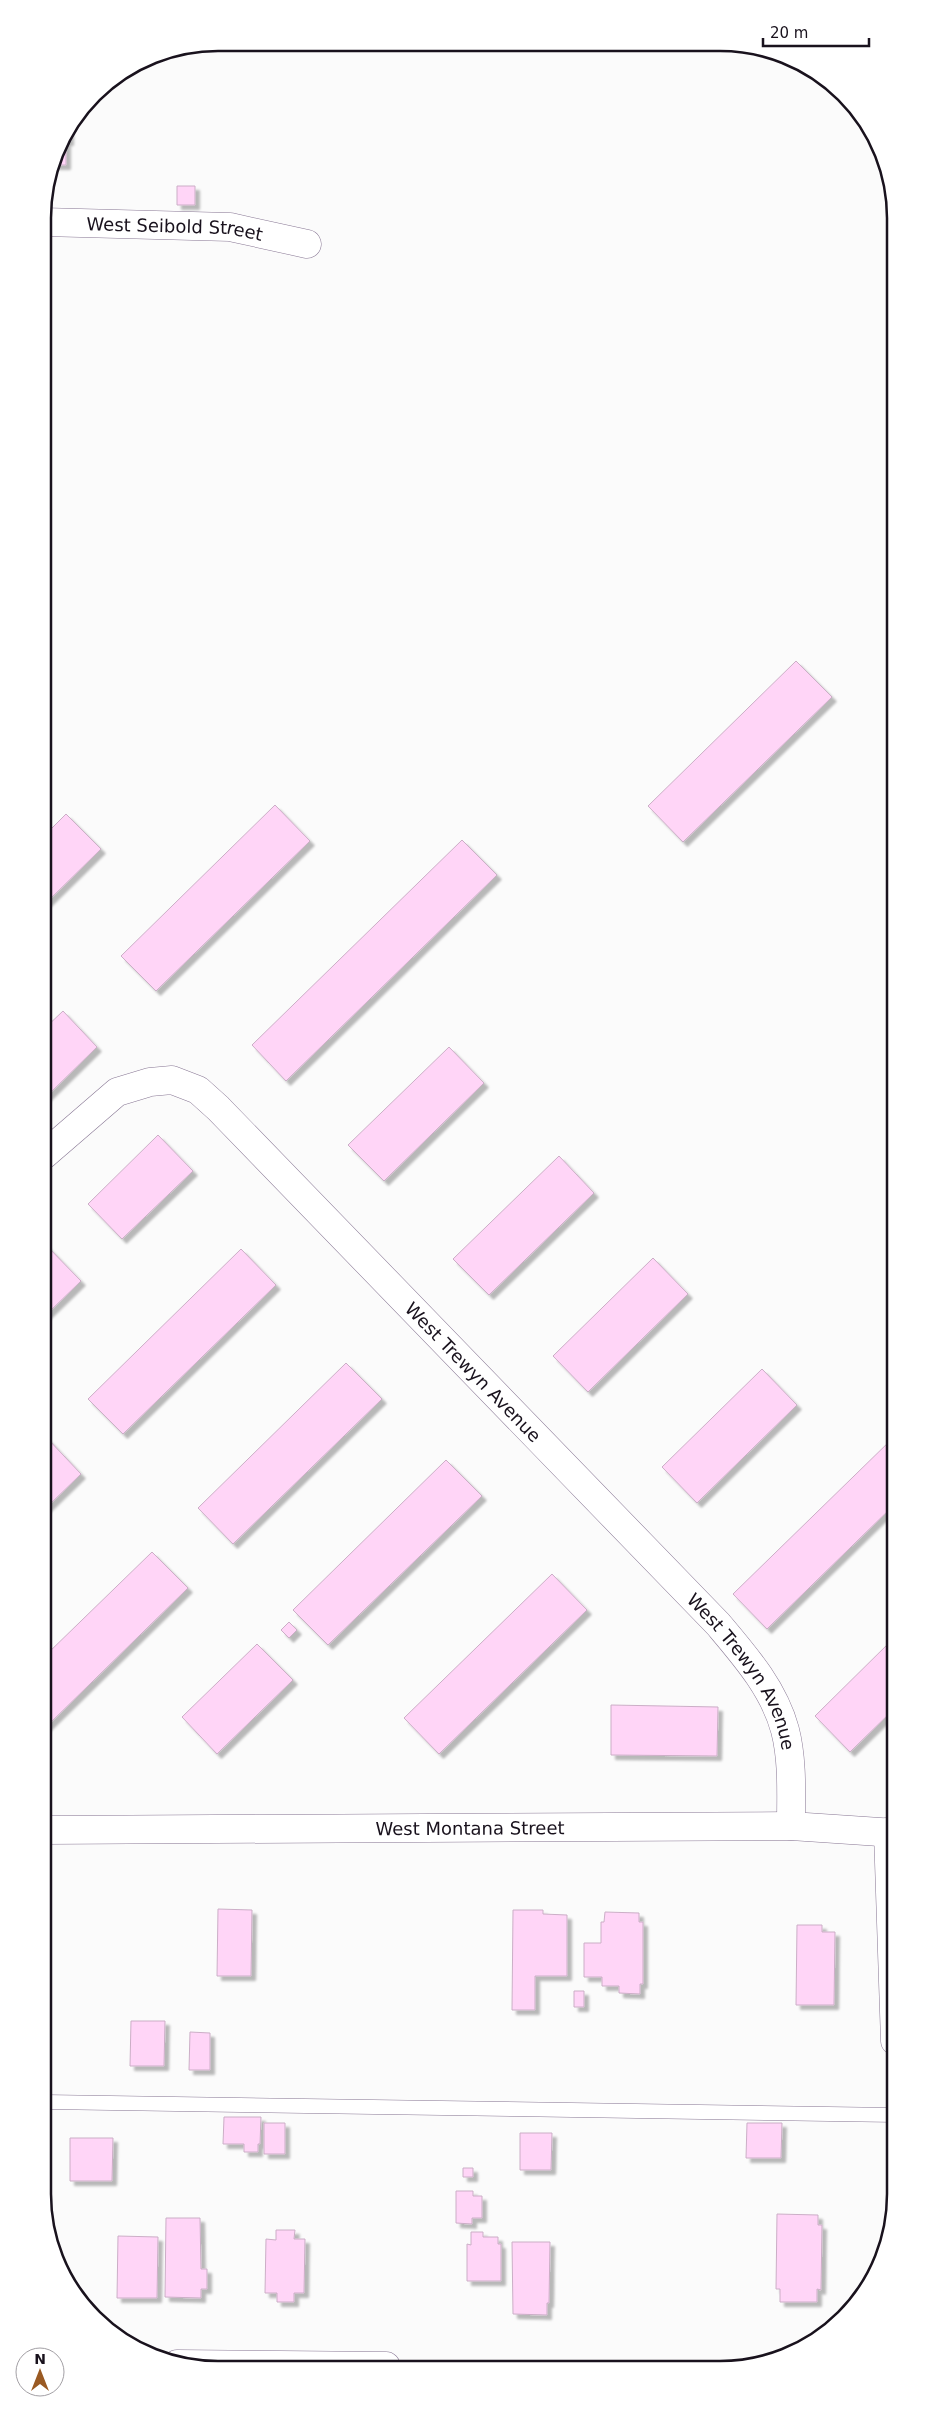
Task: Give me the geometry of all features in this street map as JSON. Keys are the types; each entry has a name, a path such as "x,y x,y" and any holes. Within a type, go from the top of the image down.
{"street":[{"name":"West Seibold Street","path":"52,222 230,227 307,244"},
{"name":"West Trewyn Avenue","path":"52,1149 117,1092 150,1082 172,1080 198,1090 218,1108 718,1624 754,1666 772,1697 785,1730 791,1771 791,1826"},
{"name":"West Montana Street","path":"51,1830 791,1826 886,1833"}],"lane":[{"path":"51,2102 886,2115"}],"building":[{"path":"66,149 66,165 60,165"},
{"path":"177,186 195,186 195,205 177,205"},
{"path":"796,661 832,697 683,842 648,806"},
{"path":"275,805 310,841 156,991 121,956"},
{"path":"66,814 101,849 52,897 52,828"},
{"path":"462,840 497,875 286,1081 252,1045"},
{"path":"63,1011 97,1047 52,1092 52,1022"},
{"path":"449,1047 484,1083 384,1181 348,1145"},
{"path":"158,1135 193,1171 122,1239 88,1204"},
{"path":"559,1156 594,1193 489,1295 453,1259"},
{"path":"241,1249 276,1285 123,1434 88,1399"},
{"path":"51,1251 81,1281 51,1310"},
{"path":"653,1258 688,1294 588,1392 553,1356"},
{"path":"346,1363 382,1399 233,1544 198,1508"},
{"path":"762,1369 797,1405 697,1503 662,1467"},
{"path":"51,1443 81,1474 51,1503"},
{"path":"886,1444 886,1512 767,1629 733,1594"},
{"path":"446,1460 482,1496 328,1645 293,1610"},
{"path":"152,1552 188,1588 51,1722 51,1650"},
{"path":"552,1574 587,1610 439,1754 404,1718"},
{"path":"289,1622 297,1630 289,1638 281,1630"},
{"path":"257,1644 293,1680 217,1754 182,1717"},
{"path":"886,1646 886,1717 850,1752 815,1716"},
{"path":"611,1705 718,1707 717,1756 611,1755"},
{"path":"218,1909 252,1910 251,1976 217,1976"},
{"path":"513,1910 543,1910 543,1914 567,1915 567,1976 535,1976 535,2010 512,2010"},
{"path":"605,1912 639,1913 639,1922 643,1922 643,1984 640,1984 640,1994 619,1993 619,1986 602,1986 602,1977 584,1977 584,1943 601,1943 601,1922 604,1922"},
{"path":"797,1925 822,1925 822,1932 835,1932 834,2005 796,2005"},
{"path":"574,1991 584,1991 584,2007 574,2007"},
{"path":"131,2021 165,2021 164,2066 130,2066"},
{"path":"190,2032 210,2033 210,2070 189,2070"},
{"path":"224,2117 261,2117 258,2152 244,2152 244,2144 223,2144"},
{"path":"264,2123 285,2123 285,2154 264,2154"},
{"path":"747,2123 782,2123 781,2158 746,2158"},
{"path":"520,2133 552,2133 551,2170 520,2170"},
{"path":"70,2138 113,2138 112,2181 70,2181"},
{"path":"463,2168 473,2168 473,2177 463,2177"},
{"path":"456,2191 473,2191 473,2196 482,2196 482,2218 472,2218 472,2224 456,2223"},
{"path":"777,2214 818,2215 818,2225 822,2225 821,2290 817,2289 817,2302 780,2302 780,2289 776,2289"},
{"path":"166,2218 200,2218 201,2269 207,2269 207,2289 201,2289 201,2298 165,2297"},
{"path":"276,2230 295,2230 294,2239 305,2239 304,2293 294,2293 294,2302 277,2302 277,2293 265,2293 266,2239 276,2240"},
{"path":"471,2232 483,2232 483,2237 498,2237 498,2244 501,2244 501,2281 467,2281 467,2244 471,2245"},
{"path":"118,2236 158,2237 157,2298 117,2298"},
{"path":"512,2242 550,2242 549,2303 547,2303 547,2315 513,2314"}]}
